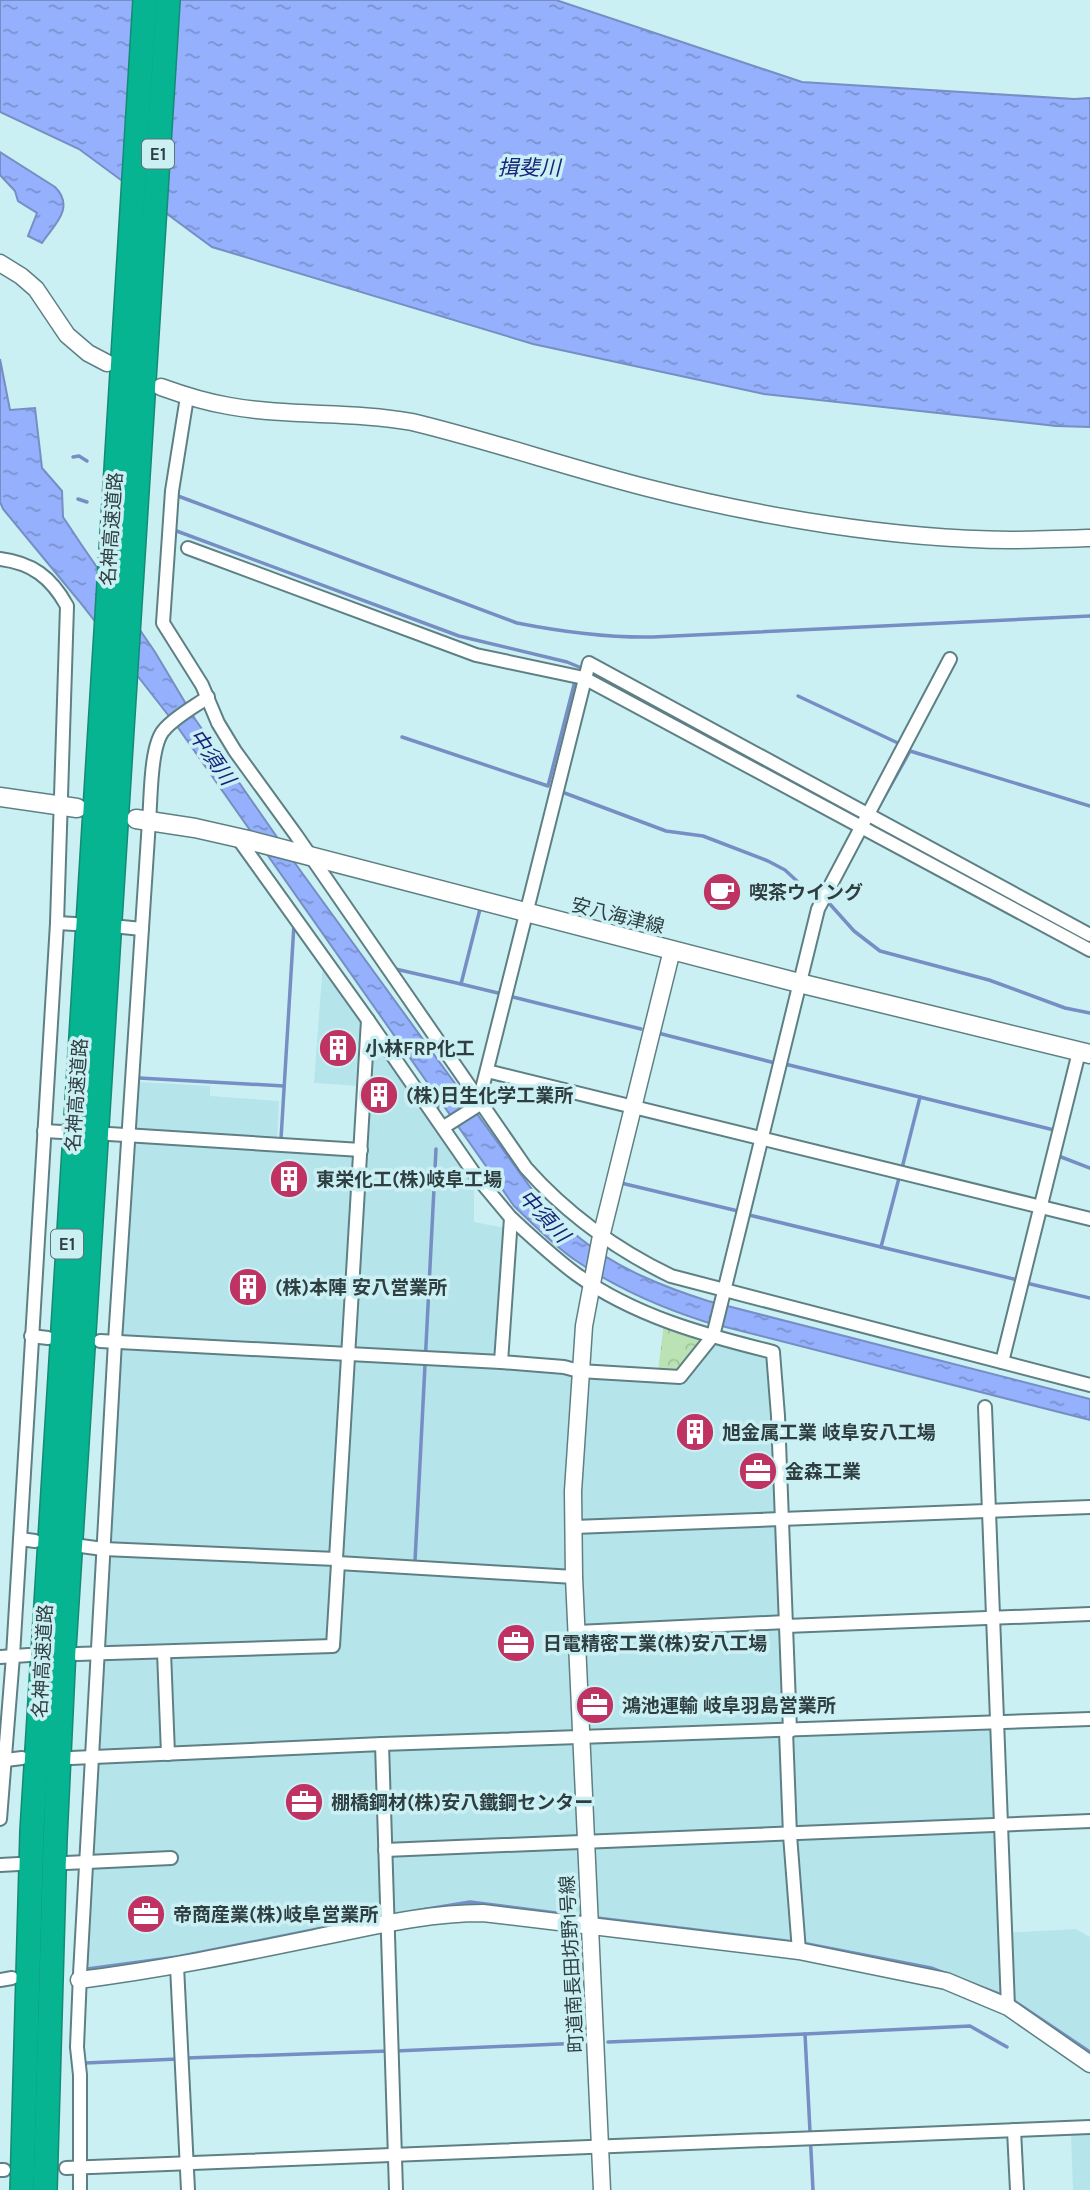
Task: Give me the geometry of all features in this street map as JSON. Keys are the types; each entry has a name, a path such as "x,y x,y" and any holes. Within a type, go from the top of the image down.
{"highway":[{"name":"名神高速道路","path":"22,2190 32,1832 145,0"},
{"name":"名神高速道路","path":"45,2190 64,1649 168,0"},
{"path":"6,2177 32,1832"},
{"path":"47,2092 51,2190"}],"main road":[{"path":"0,797 68,807"},
{"name":"安八海津線","path":"142,820 243,839 799,983 1084,1053"}],"street":[{"path":"0,263 36,289 67,335 88,354 107,363"},
{"path":"161,387 187,397 230,407 384,416 648,488 814,522 911,534 1009,540 1090,538"},
{"path":"187,397 172,491 163,623 235,751 296,835 306,855 478,1103 526,1168 553,1198 601,1239 671,1276 723,1294 1090,1385"},
{"path":"188,548 476,655 584,678"},
{"path":"0,559 29,565 44,575 57,588 66,606 68,807 57,923 20,1539 7,1657 6,1760 0,1819"},
{"path":"100,1341 501,1362 564,1367 579,1371 680,1377 713,1334 818,909 950,659"},
{"path":"447,1125 478,1103 589,663 1090,950"},
{"path":"80,2190 73,2168 80,2075 77,2047 77,1976 142,929 142,820 156,750 164,729 204,700"},
{"path":"865,822 1090,935"},
{"path":"243,839 476,1176 511,1218 574,1272 637,1310 773,1353 786,1624 790,1835 799,1951"},
{"path":"57,923 75,924"},
{"path":"122,926 142,929"},
{"name":"町道南長田坊野1号線","path":"602,2190 573,1577 573,1491 579,1371 591,1281 671,950"},
{"path":"77,1654 333,1646 347,1354 368,1020"},
{"path":"1002,1362 1040,1206 1084,1053"},
{"path":"487,1071 1090,1219"},
{"path":"44,1130 62,1132"},
{"path":"109,1134 361,1150"},
{"path":"501,1362 511,1218"},
{"path":"31,1336 48,1338"},
{"path":"985,1406 1008,2007"},
{"path":"574,1527 1090,1507"},
{"path":"20,1539 35,1541"},
{"path":"81,1546 573,1577"},
{"path":"577,1632 1090,1614"},
{"path":"164,1652 168,1754"},
{"path":"7,1657 29,1655"},
{"path":"71,1758 1090,1719"},
{"path":"382,1744 396,2190"},
{"path":"6,1760 22,1758"},
{"path":"385,1850 1090,1821"},
{"path":"66,1863 170,1858"},
{"path":"0,1865 19,1864"},
{"path":"77,1976 177,1966 386,1923 458,1913 483,1913 799,1951 910,1972 946,1981 1008,2007 1090,2064"},
{"path":"177,1966 188,2190"},
{"path":"73,2168 1090,2127"},
{"path":"1014,2130 1017,2190"}],"shaded area":[{"path":"323,962 474,1177 474,1222 505,1228 496,1366 563,1371 594,1379 681,1384 710,1348 717,1345 762,1356 768,1363 770,1418 775,1424 783,1738 993,1730 1000,1933 1076,1929 1090,1937 1090,2057 942,1976 470,1907 181,1959 86,1973 95,1851 101,1648 139,1082 210,1086 210,1096 279,1101 277,1140 356,1145 359,1086 314,1083"},
{"path":"1090,2134 1090,2190 1073,2190 1071,2135"}],"green space":[{"path":"664,1323 706,1338 680,1372 658,1371"}],"water":[{"name":"揖斐川","path":"0,0 556,0 802,82 1090,98 1090,427 1056,426 764,394 533,344 212,247 79,149 0,112"},
{"path":"0,152 55,187 61,195 63,209 42,243 28,236 37,213 18,201 15,191 0,175"},
{"name":"中須川","path":"0,359 10,410 35,408 42,468 62,491 63,517 155,652 195,719 297,866 544,1206 595,1250 658,1283 708,1301 1090,1399 1090,1420 706,1322 671,1310 590,1270 551,1241 514,1206 179,729 3,509 0,502"}],"waterway":[{"path":"73,457 79,456 87,461"},
{"path":"178,496 517,623 568,632 653,637 1090,616"},
{"path":"78,499 87,502"},
{"path":"174,530 459,636 567,662 584,669"},
{"path":"590,673 862,819"},
{"path":"402,737 548,786 575,681"},
{"path":"798,696 900,744"},
{"path":"877,810 910,751 1090,806"},
{"path":"562,790 666,831 703,836 768,861 785,870 813,896"},
{"path":"871,824 996,891"},
{"path":"828,902 854,931 880,951 989,980 1065,1008 1090,1013"},
{"path":"391,968 461,984 480,909"},
{"path":"281,1139 294,924"},
{"path":"461,984 502,994"},
{"path":"509,996 641,1029"},
{"path":"658,1033 775,1063"},
{"path":"785,1064 1054,1130"},
{"path":"139,1078 284,1086"},
{"path":"437,1113 439,1094"},
{"path":"902,1168 920,1097"},
{"path":"415,1561 436,1149"},
{"path":"1056,1155 1090,1168"},
{"path":"749,1215 881,1247 899,1178"},
{"path":"621,1183 738,1211"},
{"path":"881,1247 1018,1280"},
{"path":"1026,1283 1090,1298"},
{"path":"415,1911 470,1902 579,1916"},
{"path":"87,1969 177,1957 383,1916"},
{"path":"597,1918 794,1942"},
{"path":"802,1943 931,1968 1004,1996"},
{"path":"1011,1999 1090,2052"},
{"path":"813,2190 805,2034 970,2026 1007,2047"},
{"path":"608,2042 805,2034"},
{"path":"395,2051 582,2043"},
{"path":"186,2058 388,2051"},
{"path":"85,2063 178,2059"}],"place":[{"name":"喫茶ウイング","path":"722,892"},
{"name":"小林FRP化工","path":"338,1048"},
{"name":"(株)日生化学工業所","path":"379,1095"},
{"name":"東栄化工(株)岐阜工場","path":"289,1179"},
{"name":"(株)本陣 安八営業所","path":"248,1287"},
{"name":"旭金属工業 岐阜安八工場","path":"695,1432"},
{"name":"金森工業","path":"758,1471"},
{"name":"日電精密工業(株)安八工場","path":"516,1643"},
{"name":"鴻池運輸 岐阜羽島営業所","path":"595,1705"},
{"name":"棚橋鋼材(株)安八鐵鋼センター","path":"304,1802"},
{"name":"帝商産業(株)岐阜営業所","path":"146,1914"}]}
